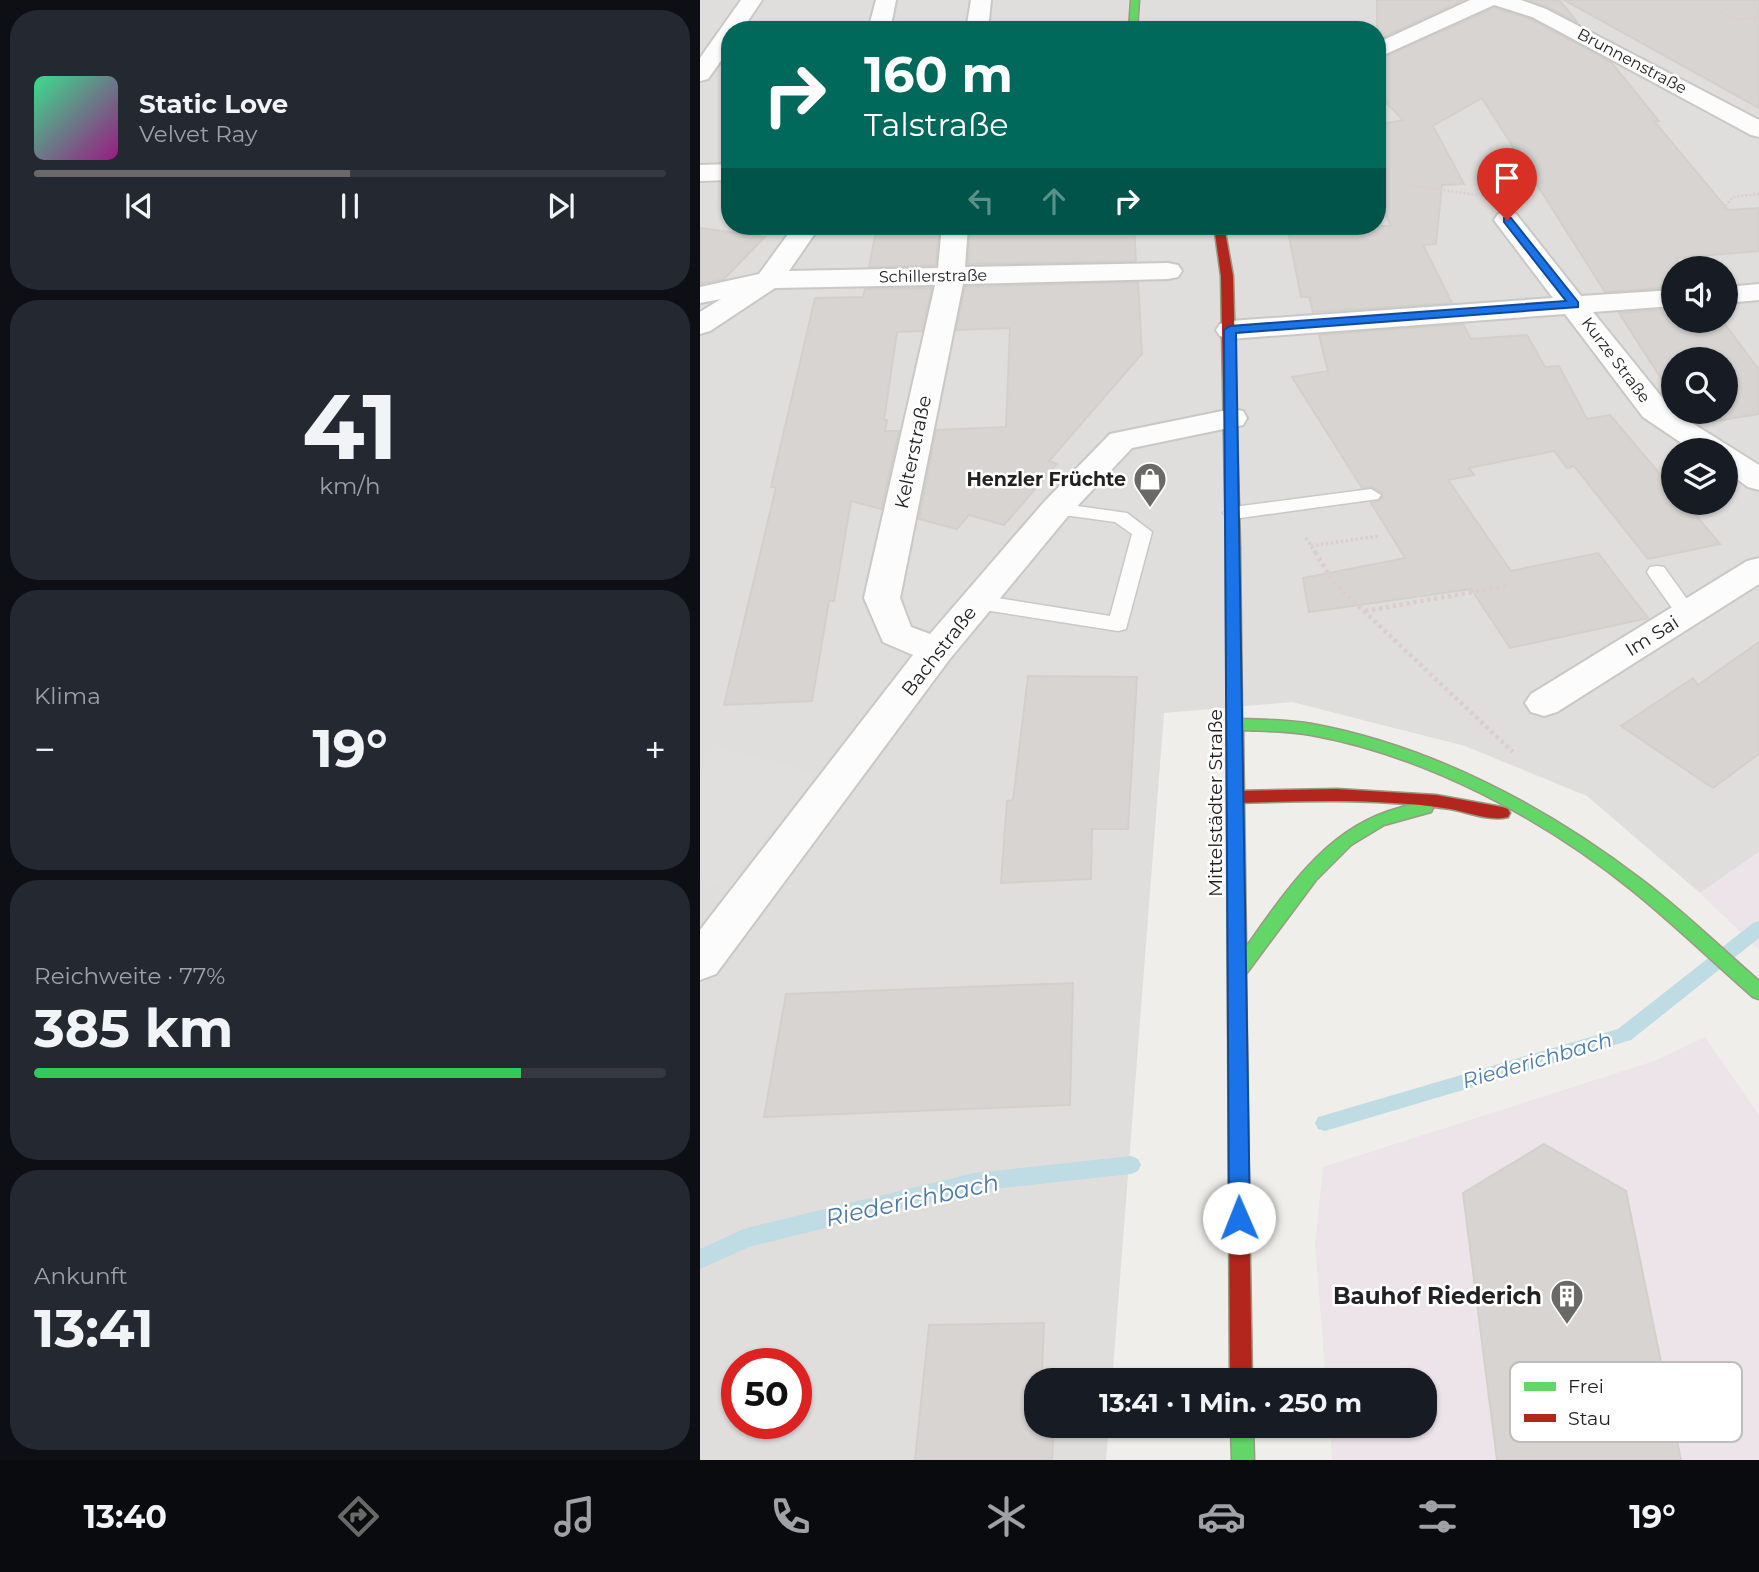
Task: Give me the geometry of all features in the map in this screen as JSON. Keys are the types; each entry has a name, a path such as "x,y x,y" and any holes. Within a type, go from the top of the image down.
{"main road":[{"path":"1134,21 1135,0"},
{"name":"Mittelstädter Straße","path":"1220,235 1227,276 1232,418 1241,1368"},
{"path":"1236,723 1310,729 1401,753 1500,797 1597,855 1649,895 1759,992"},
{"path":"1236,797 1332,795 1453,802 1472,804 1545,825"},
{"path":"1236,974 1331,853 1361,829 1406,812 1453,802"},
{"path":"1242,1438 1242,1460"}],"street":[{"path":"737,21 752,0"},
{"path":"881,21 886,0"},
{"path":"978,21 981,0"},
{"path":"1386,47 1487,0"},
{"name":"Brunnenstraße","path":"1501,0 1570,27 1759,130"},
{"path":"700,74 721,44"},
{"path":"700,173 721,172"},
{"name":"Kurze Straße","path":"1507,220 1654,410 1696,438"},
{"path":"700,325 769,280 801,235"},
{"name":"Kelterstraße","path":"936,651 896,634 882,598 951,275 954,235"},
{"name":"Schillerstraße","path":"700,295 769,280 1168,271"},
{"path":"1738,294 1759,292"},
{"path":"1230,330 1661,299"},
{"name":"Bachstraße","path":"700,962 936,651 1056,509 1121,441 1232,418"},
{"path":"1738,465 1759,480"},
{"name":"Im Sai","path":"1544,703 1759,569"}],"lane":[{"path":"1233,513 1371,495"},
{"path":"978,602 1118,624 1142,532 1120,517 1056,509"},
{"path":"1657,572 1687,614"}],"path":[{"path":"1721,12 1739,20 1759,16"},
{"path":"1408,185 1478,195 1507,220"},
{"path":"1723,209 1733,197 1759,194"},
{"path":"1287,507 1334,583 1520,758"},
{"path":"1311,546 1378,536"},
{"path":"1364,611 1507,586"}],"shaded area":[{"path":"700,0 1759,0 1759,852 1700,893 1587,796 1465,746 1292,702 1164,713 1113,1368 1024,1368 1024,1438 1108,1438 1106,1460 700,1460"},
{"path":"718,748 816,773 726,888 700,878 700,770"},
{"path":"1759,852 1759,950 1700,893"},
{"path":"1705,1037 1759,1115 1759,1460 1332,1460 1331,1438 1437,1438 1437,1368 1325,1368 1315,1244 1323,1167 1654,1061"}],"building":[{"path":"1377,0 1464,0 1386,36 1386,21 1377,21"},
{"path":"1529,0 1559,0 1578,23 1547,7"},
{"path":"1564,0 1759,0 1759,108"},
{"path":"1494,8 1531,19 1611,62 1659,121 1654,121 1728,210 1759,208 1759,251 1661,256 1661,288 1605,292 1482,98 1433,126 1464,184 1442,185 1436,244 1423,245 1452,303 1313,312 1309,297 1301,297 1289,235 1386,235 1386,226 1391,226 1386,215 1386,123 1403,120 1386,102 1386,56"},
{"path":"700,228 721,231 721,235 765,237 724,279 700,284"},
{"path":"875,235 939,235 936,265 869,267"},
{"path":"970,235 1135,235 1136,261 968,264"},
{"path":"1138,282 1142,354 1049,461 1057,464 1004,525 969,515 957,529 919,519 936,430 1006,427 1010,328 956,330 965,287"},
{"path":"932,288 922,331 897,332 884,420 887,420 885,431 899,431 881,509 851,501 834,601 829,601 812,701 724,705 776,487 771,487 815,298 863,297 865,289"},
{"path":"1661,310 1661,333 1732,333 1759,370 1759,414 1738,417 1738,347 1661,347 1661,378 1619,313"},
{"path":"1463,324 1471,339 1527,335 1545,367 1559,366 1587,419 1610,415 1661,475 1661,515 1696,515 1720,544 1648,559 1574,466 1567,468 1554,451 1469,468 1474,475 1448,480 1511,571 1598,553 1648,618 1510,648 1471,589 1309,612 1303,578 1405,558 1371,503 1380,501 1384,494 1372,487 1362,488 1292,377 1328,371 1319,335"},
{"path":"1759,642 1759,754 1713,788 1621,726 1693,678 1698,685"},
{"path":"1028,676 1137,677 1128,829 1092,829 1091,879 1001,883 1007,801 1013,800"},
{"path":"1073,983 1070,1105 764,1117 786,994"},
{"name":"Bauhof Riederich","path":"1544,1144 1626,1191 1661,1362 1510,1362 1510,1442 1677,1442 1681,1460 1497,1460 1463,1193"},
{"path":"1044,1323 1042,1368 1024,1368 1024,1438 1053,1438 1052,1460 915,1460 929,1325"}],"waterway":[{"name":"Riederichbach","path":"1325,1123 1624,1035 1759,928"},
{"name":"Riederichbach","path":"700,1259 746,1238 974,1182 1131,1165"}],"traffic: fast":[{"path":"1134,21 1135,0"},
{"path":"1233,548 1239,1203"},
{"path":"1236,724 1301,728 1384,747 1422,761 1496,795 1618,870 1660,903 1759,992"},
{"path":"1236,974 1310,875 1345,841 1378,821 1425,808"},
{"path":"1242,1438 1243,1460"}],"traffic: jam":[{"path":"1220,235 1227,276 1233,548"},
{"path":"1236,797 1370,796 1436,801 1502,813"},
{"path":"1239,1203 1241,1368"}],"place":[{"name":"Henzler Früchte","path":"1150,509"},
{"name":"Bauhof Riederich","path":"1567,1326"}],"route":[{"path":"1239,1218 1230,330 1574,304 1507,220"}]}
